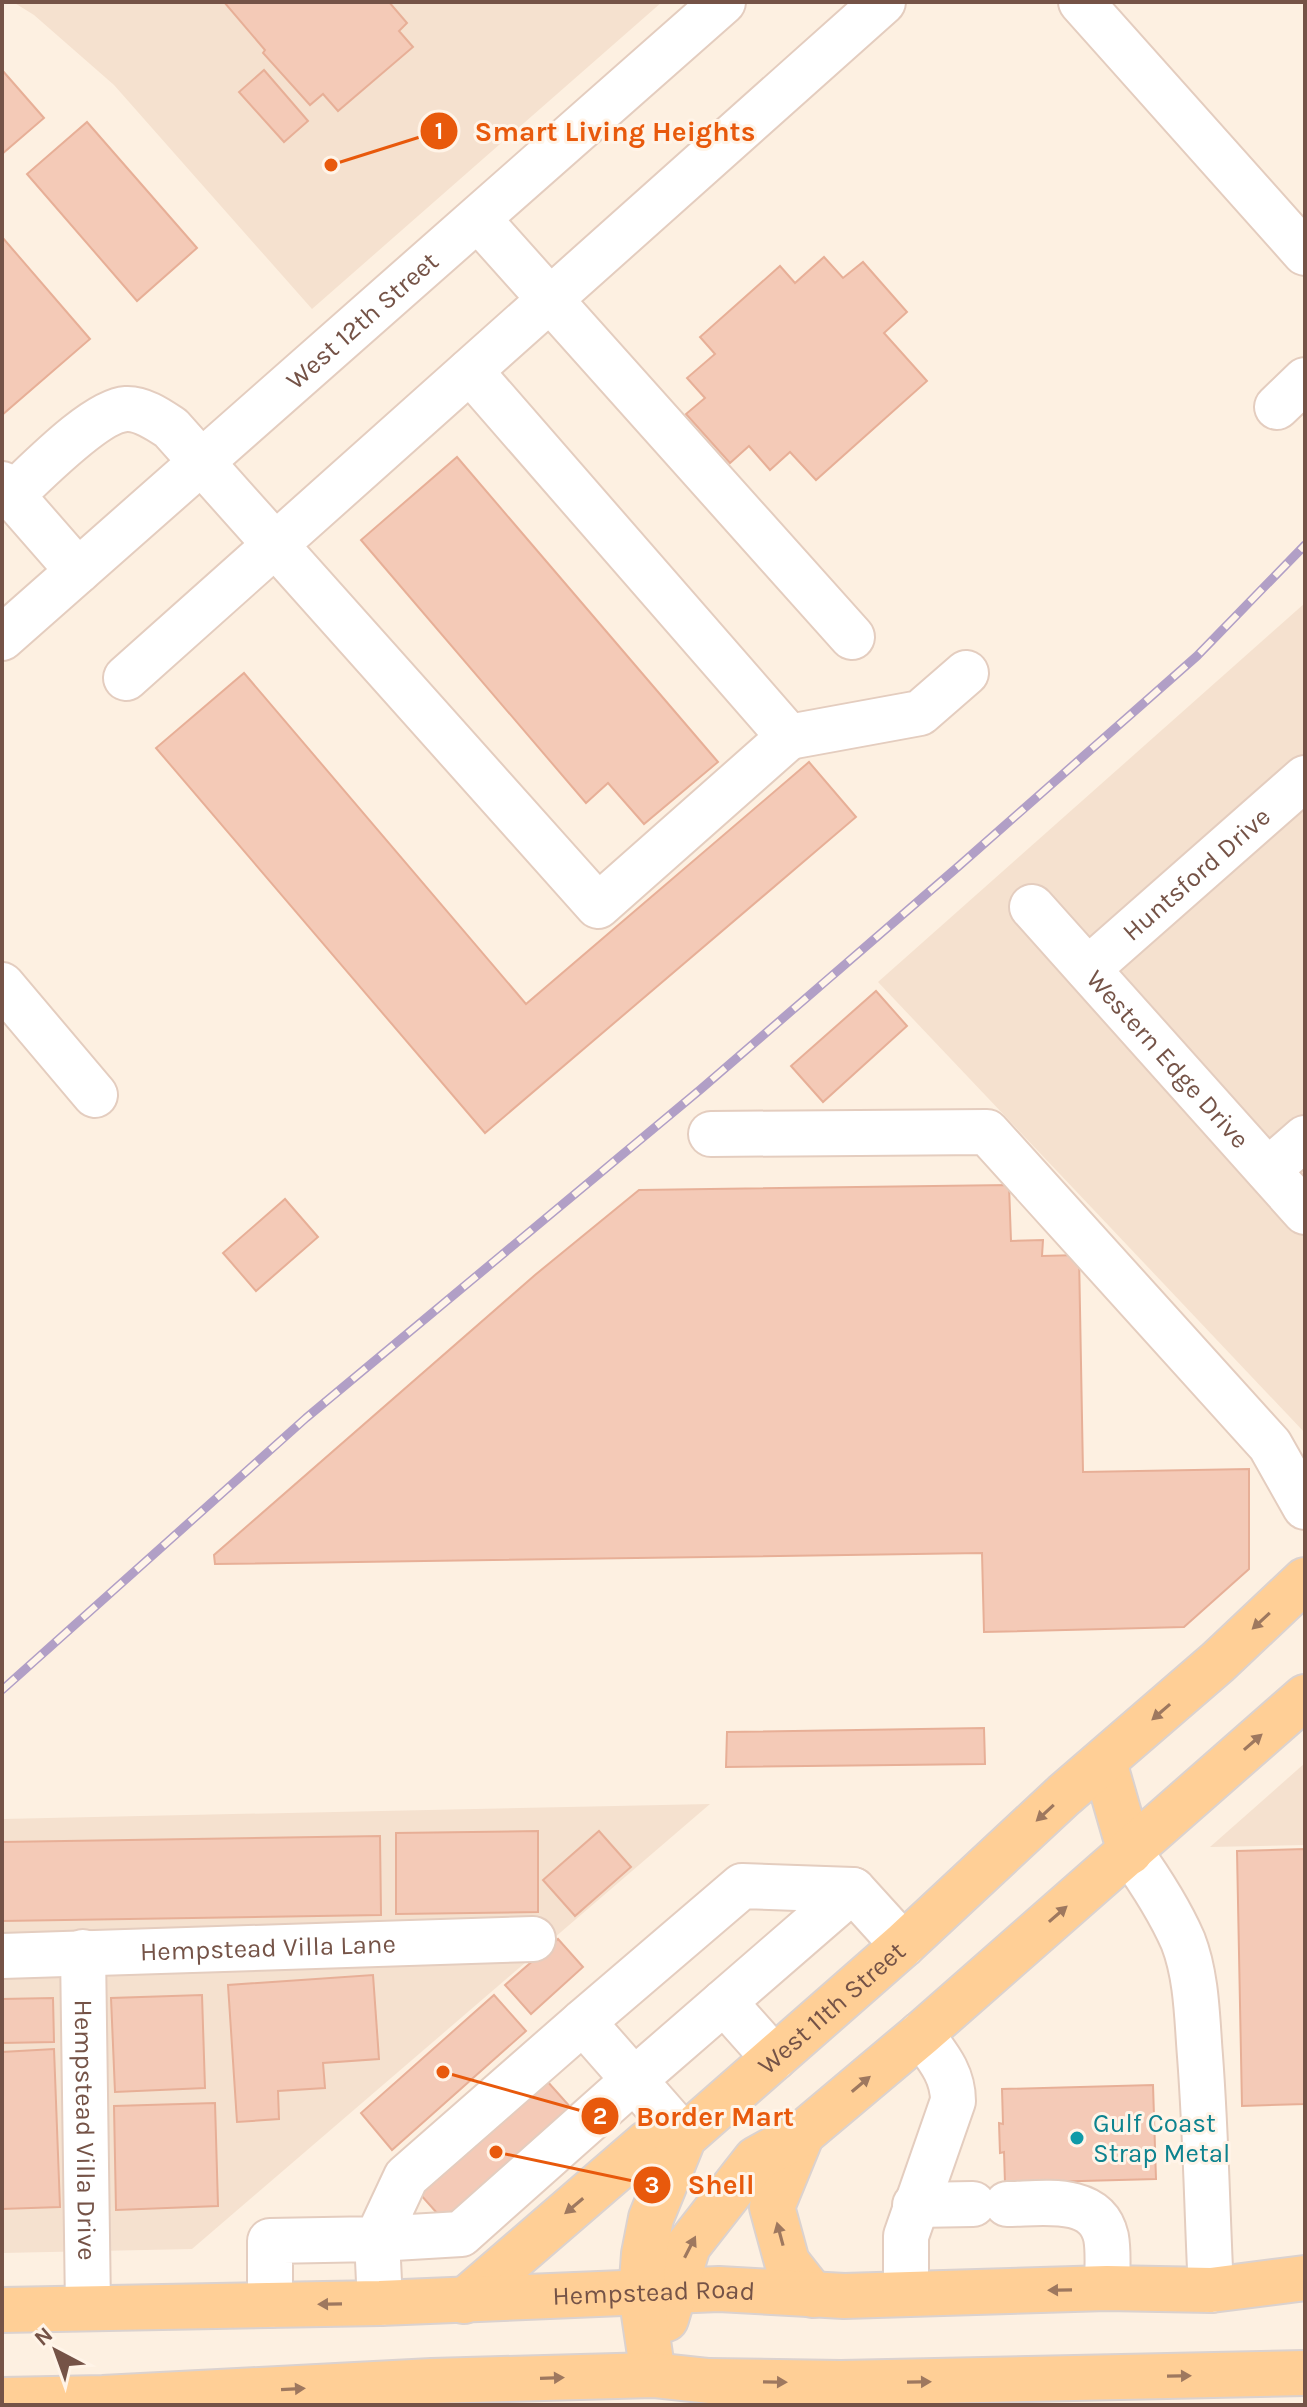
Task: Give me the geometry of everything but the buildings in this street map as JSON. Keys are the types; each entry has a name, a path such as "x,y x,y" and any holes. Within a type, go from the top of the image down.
{"main road":[{"name":"West 11th Street","path":"653,2375 657,2293 644,2254 651,2218 684,2137 903,1945 1305,1580"},
{"name":"West 11th Street","path":"657,2293 719,2203 756,2159 802,2134 921,2034 1305,1697"},
{"path":"1104,1762 1130,1852"},
{"path":"802,2134 772,2207 787,2262 813,2295"},
{"path":"464,2301 647,2143 684,2137"},
{"name":"Hempstead Road","path":"2,2310 464,2301 719,2289 813,2295 1107,2288 1211,2290 1305,2278"},
{"path":"2,2400 103,2398 432,2381 653,2375 709,2381 841,2383 1305,2373"}],"street":[{"name":"West 12th Street","path":"2,638 723,2"},
{"path":"126,678 883,2"},
{"path":"1081,2 1305,253"},
{"path":"478,219 852,637"},
{"path":"470,371 789,737"},
{"path":"78,571 7,489 108,414 128,409 151,415 171,428 203,461 598,906 789,737 920,713 966,673"},
{"name":"Huntsford Drive","path":"1088,969 1305,778"},
{"name":"Western Edge Drive","path":"1032,907 1305,1212"},
{"path":"2,985 95,1095"},
{"path":"711,1134 987,1132 1270,1445 1305,1507"},
{"path":"1268,1170 1305,1138"},
{"path":"1130,1852 1171,1916 1184,1943 1191,1970 1205,2128 1211,2290"},
{"path":"380,2303 377,2239 406,2177 742,1886 853,1890 903,1945"},
{"path":"270,2305 270,2241 461,2234 853,1890"},
{"name":"Hempstead Villa Lane","path":"2,1956 533,1939"},
{"name":"Hempstead Villa Drive","path":"83,1952 88,2308"},
{"path":"724,2002 774,2058"},
{"path":"583,2022 684,2137"},
{"path":"906,2294 906,2236 953,2101 953,2086 947,2069 921,2034"},
{"path":"915,2205 1069,2203 1086,2210 1101,2222 1107,2239 1107,2288"}],"shaded area":[{"path":"13,2 662,2 312,309 114,85 34,15"},
{"path":"1305,603 1305,1433 878,982"},
{"path":"1305,1763 1305,1845 1210,1847"},
{"path":"710,1804 192,2249 2,2253 2,1819"}],"railway":[{"path":"2,1690 306,1418 701,1089 960,865 1197,656 1305,545"}],"place":[{"name":"Smart Living Heights","path":"331,165"},
{"name":"Border Mart","path":"443,2072"},
{"name":"Gulf Coast Strap Metal","path":"1077,2138"},
{"name":"Shell","path":"496,2152"}]}
